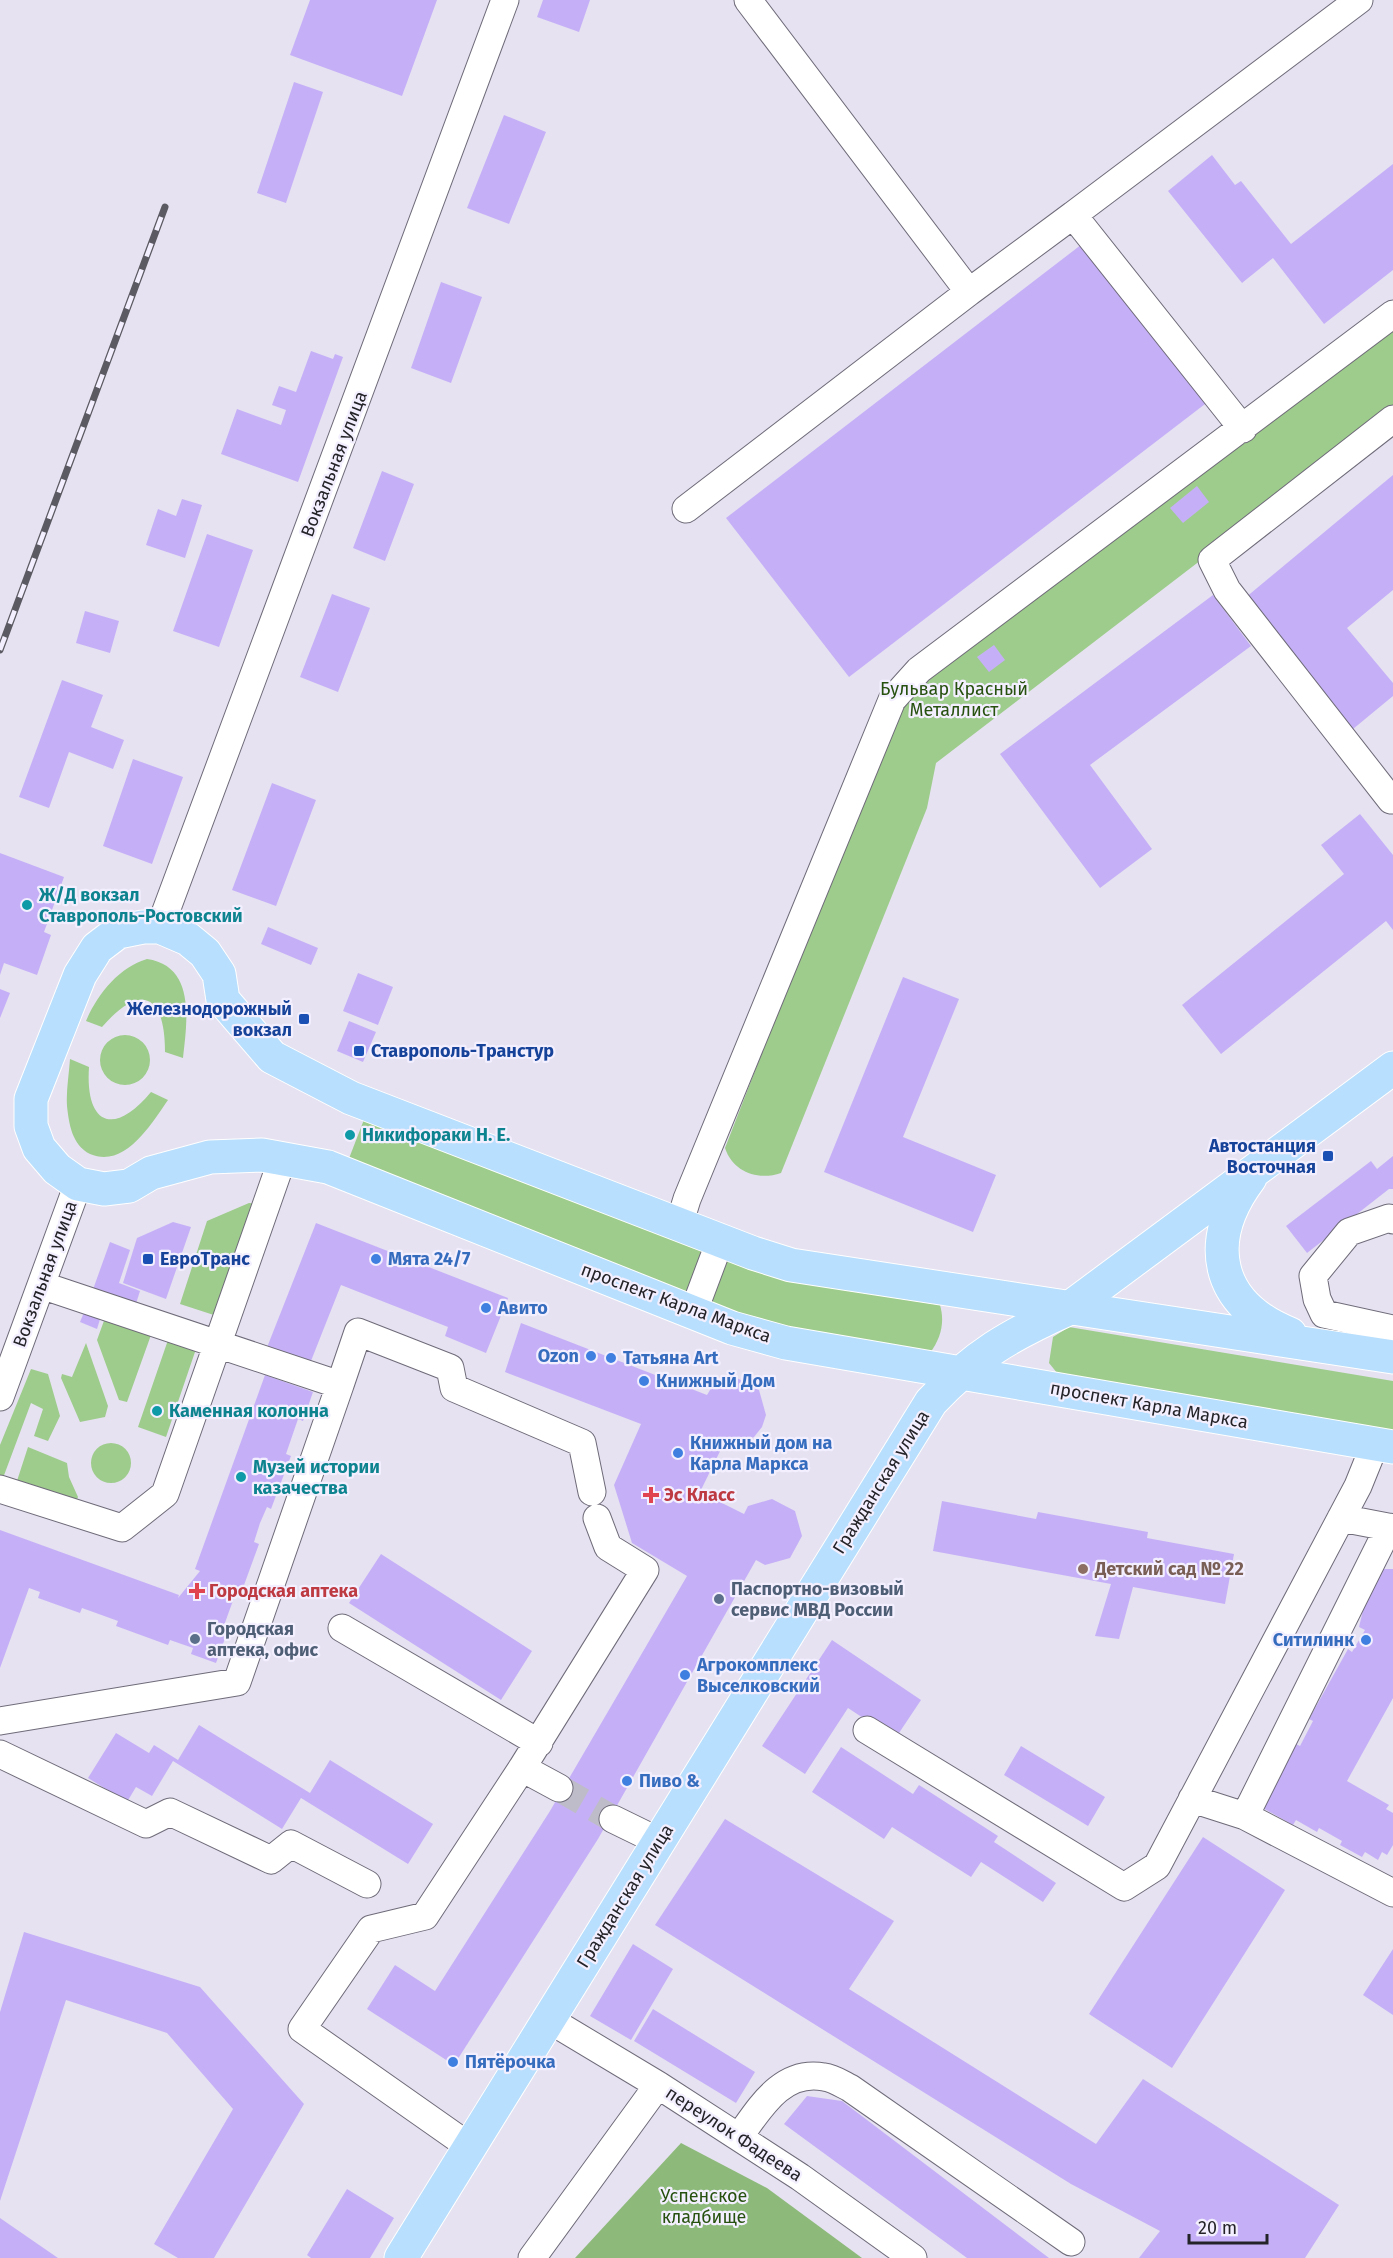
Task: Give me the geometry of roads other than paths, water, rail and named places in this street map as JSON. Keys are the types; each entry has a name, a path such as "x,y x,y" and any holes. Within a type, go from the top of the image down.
{"main road":[{"name":"Вокзальная улица","path":"151,1173 129,1186 104,1189 78,1184 57,1169 39,1148 31,1125 31,1099 80,975 97,948 118,932 143,927 160,927 188,939 205,953 219,974 223,1000 272,1056 351,1098 679,1225"},
{"name":"Гражданская улица","path":"401,2258 922,1414 959,1371 1014,1333 1068,1309 1393,1068"},
{"name":"проспект Карла Маркса","path":"151,1173 210,1157 283,1157 328,1167 732,1328 786,1343 1384,1446"},
{"name":"Гражданская улица","path":"1270,1157 1251,1177 1232,1205 1225,1227 1223,1270 1234,1295 1253,1314 1273,1328 1311,1343"},
{"path":"679,1225 791,1265 1068,1309 1311,1343 1390,1343"}],"street":[{"name":"Вокзальная улица","path":"160,927 505,0"},
{"path":"748,0 969,292"},
{"path":"686,509 969,292 1359,0"},
{"path":"1074,214 1243,429"},
{"path":"679,1225 687,1199 892,700 919,670 1243,429 1393,314"},
{"path":"1392,803 1227,590 1212,560 1393,419"},
{"path":"1392,803 1387,767 1393,763"},
{"path":"0,1489 122,1528 165,1494 220,1343 283,1157"},
{"name":"Вокзальная улица","path":"0,1397 78,1184"},
{"path":"1390,1343 1324,1314 1317,1299 1312,1276 1349,1232 1389,1218 1393,1220"},
{"path":"693,1312 720,1241"},
{"path":"41,1285 340,1385"},
{"path":"0,1721 237,1682 357,1332 450,1368 454,1388 582,1443 595,1505 608,1547 645,1570 539,1743 425,1916 372,1929 302,2029 470,2147"},
{"path":"867,1731 1124,1887 1156,1866 1341,1518 1384,1446"},
{"path":"1245,1816 1391,1528 1341,1518"},
{"path":"342,1628 539,1743"},
{"path":"0,1754 146,1824 170,1812 271,1860 291,1844 367,1884"},
{"path":"522,1768 558,1788"},
{"path":"1192,1799 1245,1816 1393,1893"},
{"path":"613,1819 658,1841"},
{"name":"переулок Фадеева","path":"549,2019 739,2137 913,2258"},
{"path":"739,2137 775,2089 799,2078 824,2077 850,2088 1071,2242"},
{"path":"531,2258 658,2085"}],"tunnel":[{"path":"559,1788 613,1819"}],"railway":[{"path":"0,650 165,207"}],"place":[{"name":"Ж/Д вокзал Ставрополь-Ростовский","path":"27,905"},
{"name":"Железнодорожный вокзал","path":"304,1019"},
{"name":"Ставрополь-Транстур","path":"359,1051"},
{"name":"Никифораки Н. Е.","path":"350,1135"},
{"name":"Автостанция Восточная","path":"1328,1156"},
{"name":"ЕвроТранс","path":"148,1259"},
{"name":"Мята 24/7","path":"376,1259"},
{"name":"Авито","path":"486,1308"},
{"name":"Ozon","path":"591,1356"},
{"name":"Татьяна Art","path":"611,1358"},
{"name":"Книжный Дом","path":"644,1381"},
{"name":"Каменная колонна","path":"157,1411"},
{"name":"Книжный дом на Карла Маркса","path":"678,1453"},
{"name":"Музей истории казачества","path":"241,1477"},
{"name":"Эс Класс","path":"651,1495"},
{"name":"Детский сад № 22","path":"1083,1569"},
{"name":"Городская аптека","path":"197,1591"},
{"name":"Паспортно-визовый сервис МВД России","path":"719,1599"},
{"name":"Городская аптека, офис","path":"195,1639"},
{"name":"Ситилинк","path":"1366,1640"},
{"name":"Агрокомплекс Выселковский","path":"685,1675"},
{"name":"Пиво &","path":"627,1781"},
{"name":"Пятёрочка","path":"453,2062"}],"park label":[{"name":"Бульвар Красный Металлист","path":"954,699"},
{"name":"Успенское кладбище","path":"704,2206"}]}
